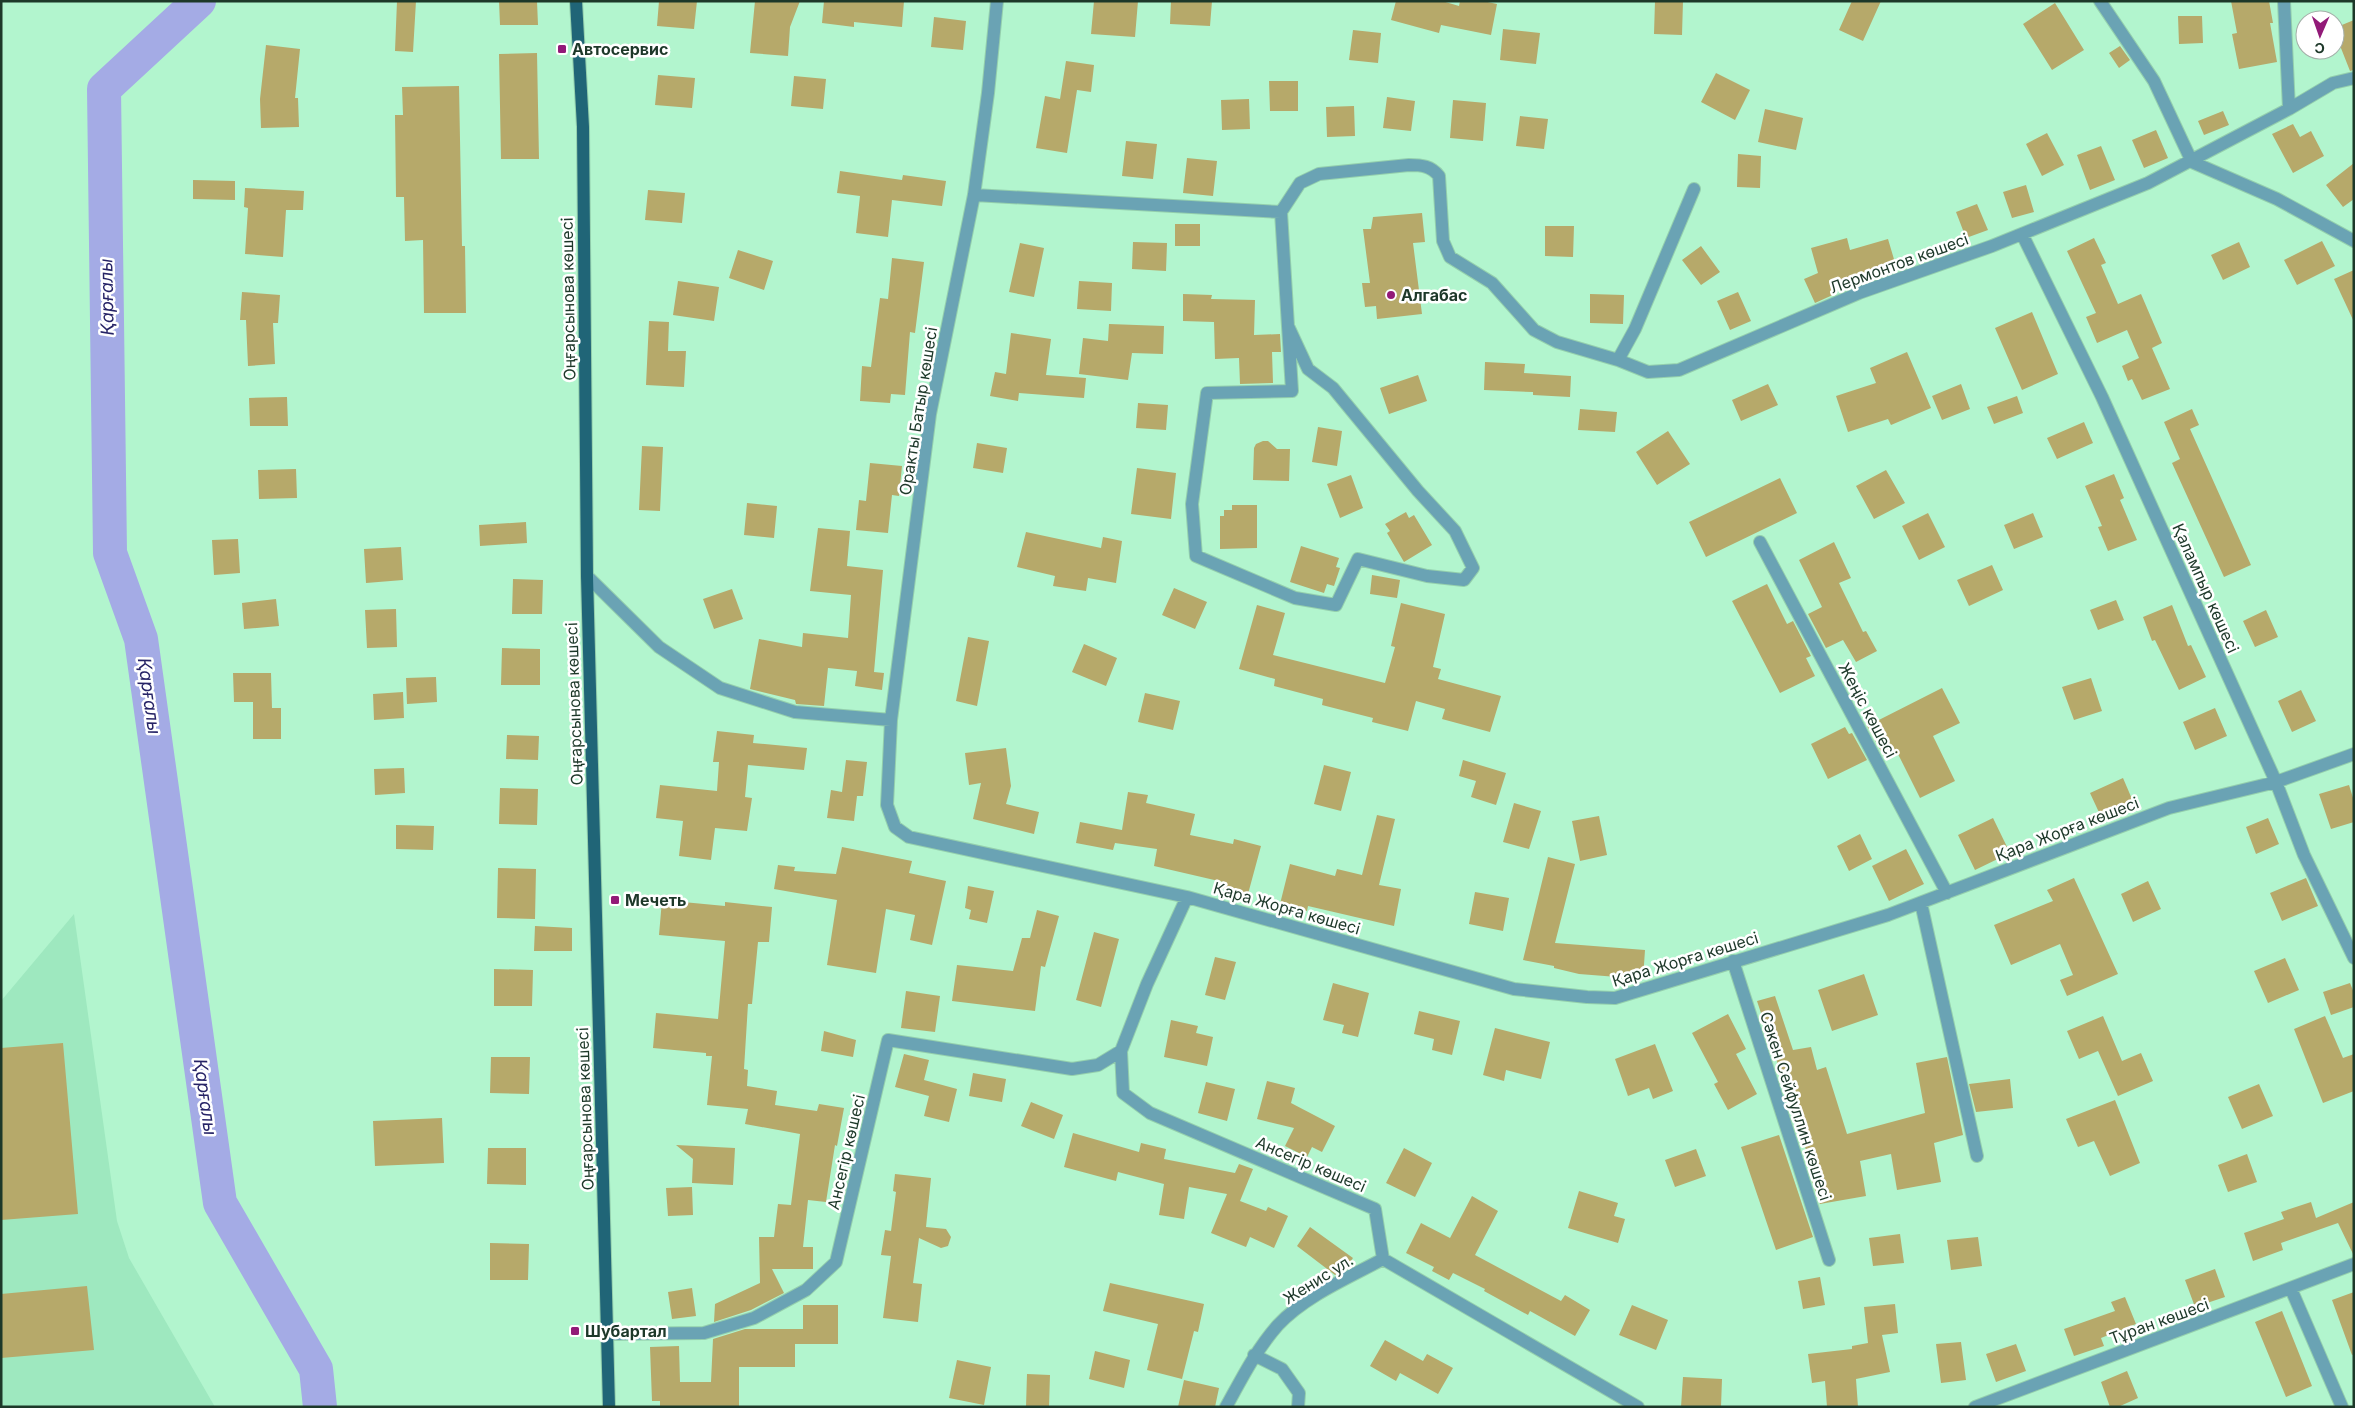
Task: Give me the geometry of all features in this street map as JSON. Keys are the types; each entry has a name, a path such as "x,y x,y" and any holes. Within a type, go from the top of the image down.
{"main road":[{"name":"Оңғарсынова көшесі","path":"576,1 583,127 587,576 609,1407"}],"street":[{"name":"Оракты Батыр көшесі","path":"895,827 887,804 891,720 930,414 974,195 998,1"},
{"path":"2100,1 2154,81 2192,162 2277,199 2354,241"},
{"path":"2284,1 2289,110"},
{"name":"Лермонтов көшесі","path":"1281,212 1300,183 1319,174 1423,165 1434,170 1439,176 1443,241 1450,257 1492,283 1534,330 1557,342 1618,360 1648,372 1679,370 1860,293 2022,234 2148,184 2289,110 2334,83 2354,78"},
{"path":"1618,360 1635,329 1694,190"},
{"path":"974,195 1281,212 1288,326 1292,390 1206,393 1192,504 1196,556 1296,598 1336,605 1358,559 1427,576 1464,580 1473,568 1454,531 1332,388 1308,369 1288,326"},
{"name":"Қалампыр көшесі","path":"2022,234 2102,397 2276,782 2304,855 2354,958"},
{"name":"Жеңіс көшесі","path":"1760,542 1947,892"},
{"path":"587,576 659,647 720,688 795,712 891,720"},
{"name":"Қара Жорға көшесі","path":"895,827 908,837 1187,897 1514,989 1615,998 1888,915 2169,808 2276,782 2354,754"},
{"name":"Ансегір көшесі","path":"1187,897 1148,984 1121,1052 1123,1093 1150,1113 1375,1209 1383,1259"},
{"path":"1921,903 1977,1156"},
{"name":"Сәкен Сейфуллин көшесі","path":"1733,962 1829,1260"},
{"name":"Ансегір көшесі","path":"607,1334 704,1333 754,1318 806,1290 836,1262 888,1040 1072,1069 1098,1065 1121,1052"},
{"path":"1383,1259 1638,1407"},
{"name":"Женис ул.","path":"1226,1407 1254,1355 1279,1324 1311,1299 1383,1259"},
{"name":"Тұран көшесі","path":"1975,1407 2354,1264"},
{"path":"2291,1289 2342,1407"},
{"path":"1254,1355 1282,1369 1299,1393 1298,1407"}],"shaded area":[{"path":"74,914 117,1221 129,1258 215,1407 1,1407 1,1001"}],"building":[{"path":"397,1 416,1 413,52 395,51"},
{"path":"499,1 537,1 538,25 500,25"},
{"path":"659,1 697,1 694,29 657,26"},
{"path":"755,1 800,1 790,27 788,56 750,53"},
{"path":"824,1 904,1 902,27 854,22 854,27 822,23"},
{"path":"1094,1 1138,1 1135,37 1091,34"},
{"path":"1171,1 1212,1 1210,26 1170,24"},
{"path":"1396,1 1442,1 1459,6 1460,1 1483,1 1497,4 1491,35 1441,25 1439,33 1391,20"},
{"path":"1655,1 1683,1 1682,35 1654,34"},
{"path":"1852,1 1881,1 1863,41 1839,30"},
{"path":"2231,1 2269,1 2273,23 2270,23 2277,62 2239,69 2232,34 2237,33"},
{"path":"2055,3 2084,50 2052,70 2023,24"},
{"path":"2178,16 2202,16 2203,43 2179,44"},
{"path":"934,17 966,21 963,50 931,47"},
{"path":"2354,20 2354,70 2350,71 2345,58 2345,24"},
{"path":"1503,29 1540,33 1536,64 1500,60"},
{"path":"1353,30 1381,33 1378,63 1349,60"},
{"path":"266,45 300,49 295,98 298,98 299,127 261,128 260,99"},
{"path":"2120,46 2130,60 2119,68 2109,53"},
{"path":"537,53 539,159 501,159 499,54"},
{"path":"1066,61 1094,65 1091,92 1077,90 1067,153 1036,148 1045,96 1060,99"},
{"path":"1716,73 1750,90 1735,120 1701,102"},
{"path":"658,75 695,78 692,108 655,105"},
{"path":"794,76 826,79 823,109 791,106"},
{"path":"1269,81 1298,81 1298,111 1270,111"},
{"path":"459,86 462,246 465,246 466,313 424,313 423,240 405,241 404,197 396,197 395,115 403,115 402,87"},
{"path":"1387,97 1415,101 1411,131 1383,128"},
{"path":"1249,99 1250,129 1222,130 1221,100"},
{"path":"1453,100 1486,103 1483,141 1450,138"},
{"path":"1354,106 1355,136 1327,137 1326,107"},
{"path":"1765,109 1803,118 1796,150 1758,142"},
{"path":"2223,111 2229,125 2204,135 2198,121"},
{"path":"1520,116 1548,119 1544,149 1516,146"},
{"path":"2293,124 2300,137 2311,131 2324,156 2293,173 2272,134"},
{"path":"2156,130 2168,158 2144,168 2132,140"},
{"path":"2047,133 2064,165 2042,176 2026,144"},
{"path":"1126,141 1157,144 1153,179 1122,176"},
{"path":"2101,146 2115,180 2090,190 2077,155"},
{"path":"1738,154 1761,156 1760,188 1737,187"},
{"path":"1187,158 1217,161 1213,196 1183,193"},
{"path":"2354,163 2354,199 2343,207 2326,185"},
{"path":"840,171 902,180 903,175 946,181 942,206 892,200 888,237 856,233 860,196 837,193"},
{"path":"193,180 235,181 235,200 193,199"},
{"path":"2026,185 2034,212 2012,218 2003,192"},
{"path":"245,188 304,191 303,210 286,210 283,257 245,254 248,208 244,207"},
{"path":"648,190 685,193 682,223 645,220"},
{"path":"1977,204 1988,230 1966,238 1956,212"},
{"path":"1422,213 1425,242 1413,243 1422,314 1377,319 1376,306 1365,307 1362,283 1370,283 1363,229 1371,229 1373,217"},
{"path":"1175,224 1200,224 1200,246 1175,246"},
{"path":"1545,226 1574,226 1573,257 1545,256"},
{"path":"1847,238 1850,250 1888,239 1896,266 1832,286 1835,294 1815,303 1804,279 1818,273 1811,248"},
{"path":"2094,238 2106,263 2101,265 2118,304 2141,294 2162,343 2152,348 2170,389 2142,400 2132,379 2128,381 2122,366 2139,358 2127,330 2097,343 2086,317 2096,313 2067,251"},
{"path":"2322,241 2335,266 2297,285 2284,260"},
{"path":"1133,242 1167,243 1166,271 1132,269"},
{"path":"2239,242 2250,267 2223,280 2211,255"},
{"path":"1020,243 1044,248 1034,297 1009,292"},
{"path":"1701,246 1720,272 1701,285 1682,260"},
{"path":"738,250 773,261 764,290 729,278"},
{"path":"892,258 924,262 915,333 910,332 905,395 891,394 890,403 860,401 862,366 871,367 880,298 888,299"},
{"path":"2354,270 2354,322 2334,279"},
{"path":"678,281 719,287 714,321 673,315"},
{"path":"1079,281 1112,283 1111,311 1077,309"},
{"path":"242,292 280,295 278,323 273,323 275,364 248,366 246,320 240,320"},
{"path":"1738,292 1751,321 1730,330 1717,301"},
{"path":"1183,294 1212,295 1211,299 1255,300 1254,335 1280,334 1281,352 1272,352 1273,383 1240,384 1239,358 1215,359 1214,322 1183,321"},
{"path":"1590,294 1624,295 1623,324 1590,323"},
{"path":"2032,312 2058,374 2022,390 1995,328"},
{"path":"649,321 669,322 668,351 686,351 684,387 646,385"},
{"path":"1109,324 1164,326 1163,354 1132,353 1128,380 1079,374 1083,338 1108,341"},
{"path":"1011,333 1051,339 1046,375 1086,378 1084,398 1019,393 1018,401 990,396 995,372 1006,374"},
{"path":"1907,352 1931,408 1891,425 1888,419 1848,432 1836,396 1876,383 1870,368"},
{"path":"1485,362 1525,364 1524,373 1571,376 1570,397 1533,395 1533,392 1484,390"},
{"path":"1418,375 1427,401 1389,414 1380,388"},
{"path":"1768,384 1778,405 1741,421 1732,400"},
{"path":"1961,384 1970,409 1942,420 1932,396"},
{"path":"2017,396 2023,413 1994,424 1987,407"},
{"path":"287,397 288,426 250,426 249,398"},
{"path":"1138,403 1168,405 1166,430 1136,428"},
{"path":"1580,409 1617,412 1615,432 1578,430"},
{"path":"2192,409 2199,425 2190,429 2251,565 2224,577 2172,463 2180,459 2164,422"},
{"path":"2084,422 2093,443 2057,459 2047,438"},
{"path":"1318,427 1342,431 1337,466 1312,462"},
{"path":"1668,431 1690,464 1657,485 1636,452"},
{"path":"1268,441 1277,449 1290,449 1289,481 1253,480 1254,448 1256,444"},
{"path":"977,443 1007,448 1003,473 973,468"},
{"path":"642,446 663,447 660,511 639,510"},
{"path":"870,463 902,466 899,496 892,495 888,533 856,530 859,500 866,501"},
{"path":"1137,468 1176,473 1171,519 1131,514"},
{"path":"296,469 297,498 259,499 258,470"},
{"path":"1886,470 1905,503 1874,519 1856,486"},
{"path":"2114,474 2124,498 2120,500 2137,540 2108,551 2098,527 2102,526 2085,486"},
{"path":"1351,475 1363,508 1340,518 1327,484"},
{"path":"1780,478 1797,513 1706,557 1689,522"},
{"path":"747,503 777,506 774,538 744,535"},
{"path":"1232,505 1257,505 1257,548 1220,549 1220,516 1224,516 1224,510 1232,510"},
{"path":"1406,512 1409,518 1414,515 1432,545 1404,562 1387,533 1390,531 1385,524"},
{"path":"1928,513 1945,547 1919,560 1902,526"},
{"path":"2033,513 2043,537 2014,549 2004,525"},
{"path":"526,522 527,543 480,546 479,525"},
{"path":"818,528 850,531 847,566 883,570 874,672 884,673 882,690 855,686 857,671 828,668 824,706 796,704 795,700 750,689 759,639 802,647 803,633 848,638 851,595 810,591"},
{"path":"1026,532 1101,548 1103,537 1122,541 1116,583 1088,578 1086,591 1053,586 1055,576 1017,567"},
{"path":"238,539 240,573 214,575 212,540"},
{"path":"1834,542 1851,578 1839,583 1863,632 1866,631 1877,651 1856,662 1843,640 1826,648 1808,614 1822,607 1799,560"},
{"path":"1301,546 1339,558 1336,567 1340,568 1334,586 1327,584 1324,593 1290,582"},
{"path":"401,547 403,580 366,583 364,549"},
{"path":"1992,565 2003,590 1969,606 1957,580"},
{"path":"1372,575 1400,580 1397,598 1370,594"},
{"path":"513,579 543,580 542,614 512,614"},
{"path":"1767,584 1787,624 1793,621 1811,656 1806,658 1815,676 1780,693 1732,601"},
{"path":"1174,588 1207,602 1195,629 1162,615"},
{"path":"732,589 743,619 714,629 703,599"},
{"path":"276,599 279,626 244,629 242,603"},
{"path":"2116,600 2124,620 2098,630 2090,610"},
{"path":"1401,603 1445,614 1433,667 1441,669 1438,679 1501,696 1490,732 1442,719 1445,709 1416,701 1408,731 1372,722 1373,718 1322,705 1323,699 1274,686 1275,679 1239,669 1257,605 1285,613 1273,655 1385,683 1395,647 1391,646"},
{"path":"2172,605 2188,646 2191,645 2206,677 2179,690 2155,640 2152,641 2143,617"},
{"path":"396,609 397,647 367,648 365,610"},
{"path":"2266,610 2278,637 2255,647 2243,621"},
{"path":"968,637 989,641 977,706 956,701"},
{"path":"1084,644 1117,658 1106,686 1072,672"},
{"path":"502,648 540,649 540,685 501,685"},
{"path":"233,673 271,673 272,708 281,708 281,739 253,739 253,702 234,702"},
{"path":"436,677 437,702 407,704 406,678"},
{"path":"2091,678 2102,711 2074,720 2062,687"},
{"path":"1942,688 1960,723 1933,736 1955,781 1920,798 1898,754 1886,760 1867,726"},
{"path":"2301,690 2316,721 2292,732 2278,701"},
{"path":"403,692 404,718 374,720 373,694"},
{"path":"1145,693 1180,701 1173,730 1138,722"},
{"path":"2215,708 2227,736 2195,750 2183,722"},
{"path":"1845,727 1849,734 1852,733 1867,760 1828,779 1811,744"},
{"path":"717,731 754,735 753,743 807,748 804,770 748,765 745,797 752,798 747,831 715,828 711,860 679,856 683,821 656,818 660,785 717,791 719,762 713,762"},
{"path":"507,735 539,736 538,760 506,759"},
{"path":"1006,748 1011,786 1006,804 1039,812 1034,834 973,819 981,783 969,785 965,753"},
{"path":"846,760 867,762 863,796 857,796 854,821 827,818 831,790 842,792"},
{"path":"1463,760 1506,773 1496,805 1471,797 1476,781 1459,776"},
{"path":"1324,765 1351,772 1341,811 1314,804"},
{"path":"404,768 405,793 375,795 374,769"},
{"path":"2123,778 2135,806 2103,821 2090,793"},
{"path":"2349,785 2354,801 2354,822 2331,829 2319,794"},
{"path":"500,788 538,789 537,825 499,824"},
{"path":"1128,792 1148,795 1146,803 1195,814 1190,835 1233,844 1234,839 1261,846 1248,894 1222,888 1223,882 1154,866 1157,849 1115,843 1113,850 1076,843 1080,822 1122,830"},
{"path":"1514,803 1541,811 1529,849 1503,842"},
{"path":"1377,815 1395,819 1379,885 1401,889 1394,926 1308,906 1307,911 1280,904 1290,864 1335,876 1337,869 1362,875"},
{"path":"1599,816 1607,855 1580,861 1572,821"},
{"path":"1993,818 2010,853 1975,870 1958,835"},
{"path":"2268,818 2279,844 2256,854 2246,827"},
{"path":"396,825 434,826 433,850 396,849"},
{"path":"1860,834 1872,859 1849,871 1837,846"},
{"path":"842,847 912,861 909,873 946,881 932,945 910,940 915,915 886,909 876,973 827,965 837,900 774,889 778,865 795,867 794,871 836,874"},
{"path":"1906,849 1924,884 1889,901 1872,866"},
{"path":"1548,857 1575,864 1555,943 1645,950 1643,979 1579,974 1554,968 1554,966 1523,960"},
{"path":"498,868 536,869 535,919 497,918"},
{"path":"2074,878 2118,974 2067,996 2060,980 2073,975 2060,944 2011,965 1994,925 2053,901 2047,890"},
{"path":"2306,878 2318,906 2282,921 2270,893"},
{"path":"2148,881 2161,909 2133,922 2121,894"},
{"path":"968,886 994,891 987,923 969,919 971,910 965,908"},
{"path":"1475,892 1509,898 1503,931 1469,924"},
{"path":"662,900 725,906 725,902 772,907 769,942 758,942 752,1004 748,1004 744,1069 748,1070 747,1086 777,1091 775,1105 817,1111 819,1104 844,1108 837,1146 835,1145 826,1202 808,1200 803,1247 813,1247 813,1269 772,1269 784,1293 751,1310 714,1322 715,1304 760,1283 759,1237 774,1237 778,1204 791,1205 800,1134 745,1124 748,1109 707,1105 712,1056 706,1056 706,1053 653,1048 656,1013 718,1019 725,941 659,935"},
{"path":"1037,910 1059,916 1045,967 1041,966 1035,1011 952,1001 957,965 1013,971 1022,938 1030,938"},
{"path":"535,926 572,928 572,951 534,951"},
{"path":"1094,932 1119,939 1101,1007 1076,1000"},
{"path":"1215,957 1236,962 1225,1000 1205,995"},
{"path":"2285,958 2299,990 2268,1003 2254,971"},
{"path":"494,969 533,970 532,1006 494,1006"},
{"path":"1864,974 1878,1015 1832,1031 1818,990"},
{"path":"1333,983 1369,993 1358,1037 1342,1033 1344,1025 1323,1020"},
{"path":"2350,983 2354,993 2354,1007 2331,1015 2323,992"},
{"path":"906,991 940,996 935,1032 901,1028"},
{"path":"1775,996 1793,1050 1811,1047 1817,1070 1826,1067 1847,1134 1925,1113 1916,1063 1947,1057 1963,1135 1934,1143 1941,1182 1897,1190 1891,1154 1860,1161 1866,1196 1820,1204 1812,1181 1816,1180 1757,1001"},
{"path":"1419,1011 1460,1021 1452,1055 1432,1050 1434,1039 1414,1034"},
{"path":"1728,1014 1746,1049 1736,1054 1757,1094 1728,1110 1714,1084 1718,1082 1692,1033"},
{"path":"2103,1016 2122,1061 2141,1053 2153,1081 2118,1096 2098,1051 2079,1059 2067,1031"},
{"path":"2325,1016 2343,1058 2354,1054 2354,1091 2323,1103 2294,1029"},
{"path":"1171,1020 1198,1026 1196,1033 1213,1037 1207,1066 1164,1057"},
{"path":"1495,1028 1550,1042 1541,1079 1506,1070 1504,1081 1483,1075"},
{"path":"824,1031 856,1040 853,1057 821,1051"},
{"path":"63,1043 78,1214 1,1220 1,1048"},
{"path":"1655,1044 1673,1091 1653,1099 1649,1088 1628,1096 1615,1059"},
{"path":"904,1054 929,1060 924,1080 957,1089 949,1122 924,1116 929,1096 895,1087"},
{"path":"491,1057 530,1057 529,1094 490,1093"},
{"path":"973,1073 1006,1079 1002,1102 969,1096"},
{"path":"2010,1079 2013,1108 1976,1112 1969,1084"},
{"path":"1267,1081 1295,1088 1291,1103 1335,1126 1322,1152 1312,1147 1307,1157 1285,1146 1294,1128 1257,1119"},
{"path":"1206,1082 1235,1089 1227,1121 1198,1113"},
{"path":"2259,1084 2273,1116 2242,1129 2228,1097"},
{"path":"2115,1100 2140,1163 2110,1176 2094,1141 2078,1147 2066,1119"},
{"path":"1031,1102 1063,1115 1054,1139 1021,1126"},
{"path":"442,1118 444,1163 375,1166 373,1121"},
{"path":"1073,1133 1139,1152 1141,1143 1166,1149 1164,1159 1235,1173 1239,1164 1253,1169 1240,1201 1266,1211 1268,1207 1288,1216 1274,1248 1250,1237 1246,1247 1211,1233 1227,1194 1189,1187 1184,1219 1159,1215 1164,1184 1118,1172 1116,1181 1064,1167"},
{"path":"1779,1135 1813,1237 1776,1250 1741,1147"},
{"path":"676,1145 735,1148 733,1185 692,1183 693,1159"},
{"path":"488,1148 526,1148 526,1185 487,1184"},
{"path":"1404,1148 1432,1163 1415,1197 1386,1183"},
{"path":"1696,1149 1706,1176 1675,1187 1665,1160"},
{"path":"2247,1154 2257,1182 2228,1192 2218,1165"},
{"path":"895,1174 931,1178 926,1227 946,1229 951,1237 948,1246 941,1248 919,1238 913,1283 922,1284 918,1322 883,1318 891,1256 881,1255 885,1230 891,1231 896,1192 893,1191"},
{"path":"692,1187 693,1215 668,1216 666,1188"},
{"path":"1579,1191 1618,1203 1614,1216 1625,1219 1618,1243 1568,1228"},
{"path":"1472,1196 1498,1211 1475,1255 1561,1301 1565,1295 1590,1310 1575,1336 1530,1311 1528,1315 1484,1291 1485,1289 1453,1273 1449,1280 1432,1271 1434,1267 1406,1253 1421,1223 1450,1238"},
{"path":"2311,1202 2316,1218 2354,1202 2354,1256 2338,1223 2281,1243 2283,1250 2253,1261 2244,1233 2284,1219 2281,1212"},
{"path":"1310,1227 1353,1258 1344,1270 1335,1275 1297,1246"},
{"path":"1900,1234 1904,1263 1873,1266 1869,1238"},
{"path":"1978,1237 1982,1266 1951,1270 1947,1240"},
{"path":"490,1243 529,1244 528,1280 490,1280"},
{"path":"2215,1269 2225,1297 2195,1307 2185,1280"},
{"path":"1820,1277 1825,1305 1803,1309 1798,1281"},
{"path":"1110,1283 1204,1304 1198,1332 1194,1331 1182,1379 1147,1370 1158,1324 1103,1311"},
{"path":"87,1286 94,1350 1,1358 1,1294"},
{"path":"692,1288 696,1316 672,1319 668,1292"},
{"path":"2354,1292 2354,1354 2352,1355 2332,1300"},
{"path":"2125,1297 2136,1324 2101,1338 2104,1346 2074,1356 2064,1329 2115,1311 2111,1302"},
{"path":"1895,1304 1898,1333 1882,1335 1890,1372 1856,1379 1858,1407 1827,1407 1825,1381 1812,1383 1808,1354 1852,1349 1852,1346 1868,1343 1864,1307"},
{"path":"803,1305 838,1305 838,1344 795,1344 795,1367 739,1367 739,1407 660,1407 660,1401 652,1401 650,1347 679,1346 680,1382 711,1382 713,1339 745,1329 803,1329"},
{"path":"1632,1305 1668,1320 1656,1350 1619,1335"},
{"path":"2282,1311 2312,1386 2286,1397 2255,1322"},
{"path":"1385,1340 1423,1361 1427,1354 1453,1368 1438,1394 1400,1373 1396,1381 1370,1366"},
{"path":"1961,1342 1966,1380 1941,1383 1936,1344"},
{"path":"2016,1344 2026,1371 1996,1382 1986,1354"},
{"path":"1095,1351 1130,1360 1124,1388 1089,1379"},
{"path":"957,1360 991,1367 984,1405 949,1398"},
{"path":"2127,1371 2138,1398 2118,1407 2110,1407 2101,1382"},
{"path":"1027,1374 1050,1375 1049,1407 1026,1407"},
{"path":"1683,1377 1722,1379 1721,1407 1681,1407"},
{"path":"1184,1380 1219,1388 1215,1407 1178,1407"}],"waterway":[{"name":"Қарғалы","path":"199,1 104,89 110,553 141,639 220,1203 316,1369 320,1407"}],"place":[{"name":"Автосервис","path":"562,49"},
{"name":"Алгабас","path":"1391,295"},
{"name":"Мечеть","path":"615,900"},
{"name":"Шубартал","path":"575,1331"}]}
